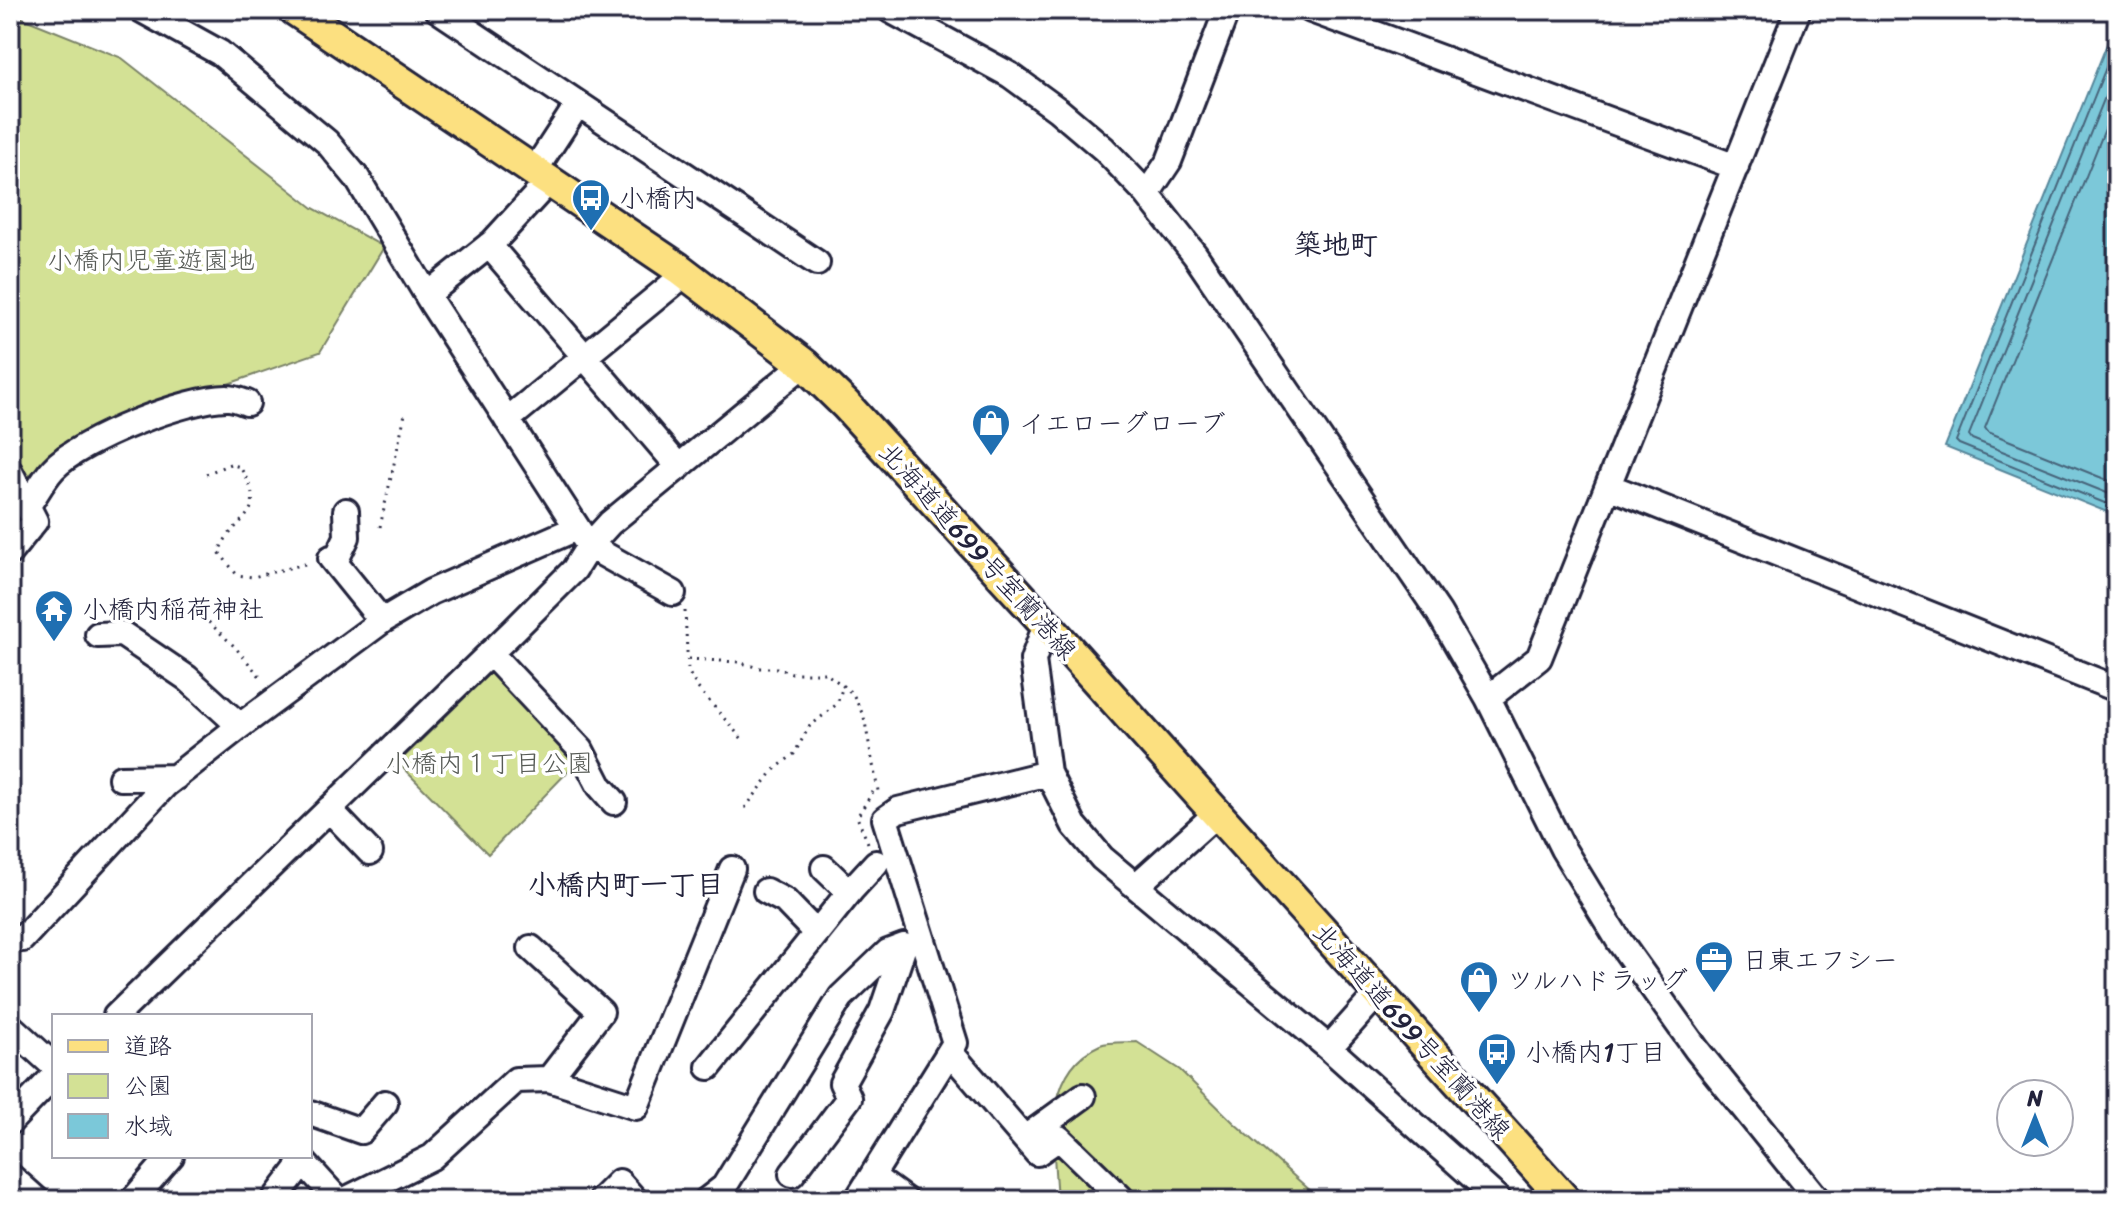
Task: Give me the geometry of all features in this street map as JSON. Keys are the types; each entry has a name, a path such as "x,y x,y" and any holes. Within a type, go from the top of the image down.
{"main road":[{"name":"北海道道699号室蘭港線","path":"295,10 685,274 804,364 846,405 1046,624 1565,1200"}],"street":[{"path":"142,10 220,53 327,142 357,178 583,537 679,600"},
{"path":"438,10 817,263"},
{"path":"890,10 1010,75 1104,149 1147,194 1195,255 1439,613 1488,698 1563,849 1619,941 1697,1050 1818,1200"},
{"path":"1147,194 1169,161 1227,10"},
{"path":"1311,10 1736,167"},
{"path":"1488,698 1539,658 1798,10"},
{"path":"428,294 489,245 542,175 578,104"},
{"path":"489,245 679,467"},
{"path":"507,420 685,274"},
{"path":"10,937 22,939 165,785 382,621 431,592 583,537 610,523 804,364"},
{"path":"28,505 54,468 102,437 148,417 188,405 228,398 247,403"},
{"path":"10,472 35,521 10,552"},
{"path":"1608,486 2117,689"},
{"path":"346,511 347,537 333,560 382,621"},
{"path":"118,1014 574,570 583,537"},
{"path":"1046,624 1033,660 1048,773 1074,825 1102,858 1329,1048 1499,1200"},
{"path":"98,635 122,634 187,678 240,726"},
{"path":"490,653 581,750 599,785 614,802"},
{"path":"857,1200 955,1043 885,819 898,810 1048,773"},
{"path":"121,778 176,777"},
{"path":"329,809 370,852"},
{"path":"1136,886 1216,814"},
{"path":"709,1067 849,892 876,863"},
{"path":"824,868 849,892"},
{"path":"345,1200 432,1157 516,1080 549,1079 636,1107 732,869"},
{"path":"766,891 785,901 816,933"},
{"path":"707,1200 724,1187 841,997 888,952 904,946 882,1011 842,1083 849,1098 792,1174"},
{"path":"531,948 601,1012 549,1079"},
{"path":"1329,1048 1378,993"},
{"path":"10,1026 52,1064"},
{"path":"950,1052 1037,1153 1059,1138 1121,1198"},
{"path":"10,1122 52,1078"},
{"path":"1025,1138 1083,1096"},
{"path":"312,1114 361,1131 385,1103"},
{"path":"133,1200 169,1158"},
{"path":"274,1200 301,1159 338,1200"},
{"path":"10,1176 37,1200"},
{"path":"872,1176 905,1200"},
{"path":"601,1200 619,1182 635,1200"}],"path":[{"path":"380,527 405,414"},
{"path":"206,474 230,464 240,467 251,485 253,506 222,543 219,552 237,575 253,577 333,560"},
{"path":"679,600 688,671 697,687 742,739"},
{"path":"197,611 234,646 279,698"},
{"path":"688,659 738,662 792,673 825,673 853,694 864,717 885,819"},
{"path":"745,808 774,770 794,754 809,727 837,704 843,686"}],"green space":[{"name":"小橋内児童遊園地","path":"10,13 122,58 313,208 384,247 320,352 222,386 132,410 58,446 24,481 10,455"},
{"name":"小橋内１丁目公園","path":"495,668 581,758 488,854 398,763"},
{"path":"1137,1042 1180,1070 1321,1200 1057,1200 1055,1113 1068,1073 1081,1057 1100,1045"}],"water":[{"path":"2117,19 2117,516 1945,447"}],"place":[{"name":"小橋内","path":"591,232"},
{"name":"イエローグローブ","path":"991,457"},
{"name":"小橋内稲荷神社","path":"54,643"},
{"name":"日東エフシー","path":"1714,994"},
{"name":"ツルハドラッグ","path":"1479,1014"},
{"name":"小橋内1丁目","path":"1497,1086"}],"district":[{"name":"築地町","path":"1336,244"},
{"name":"小橋内町一丁目","path":"626,884"}]}
